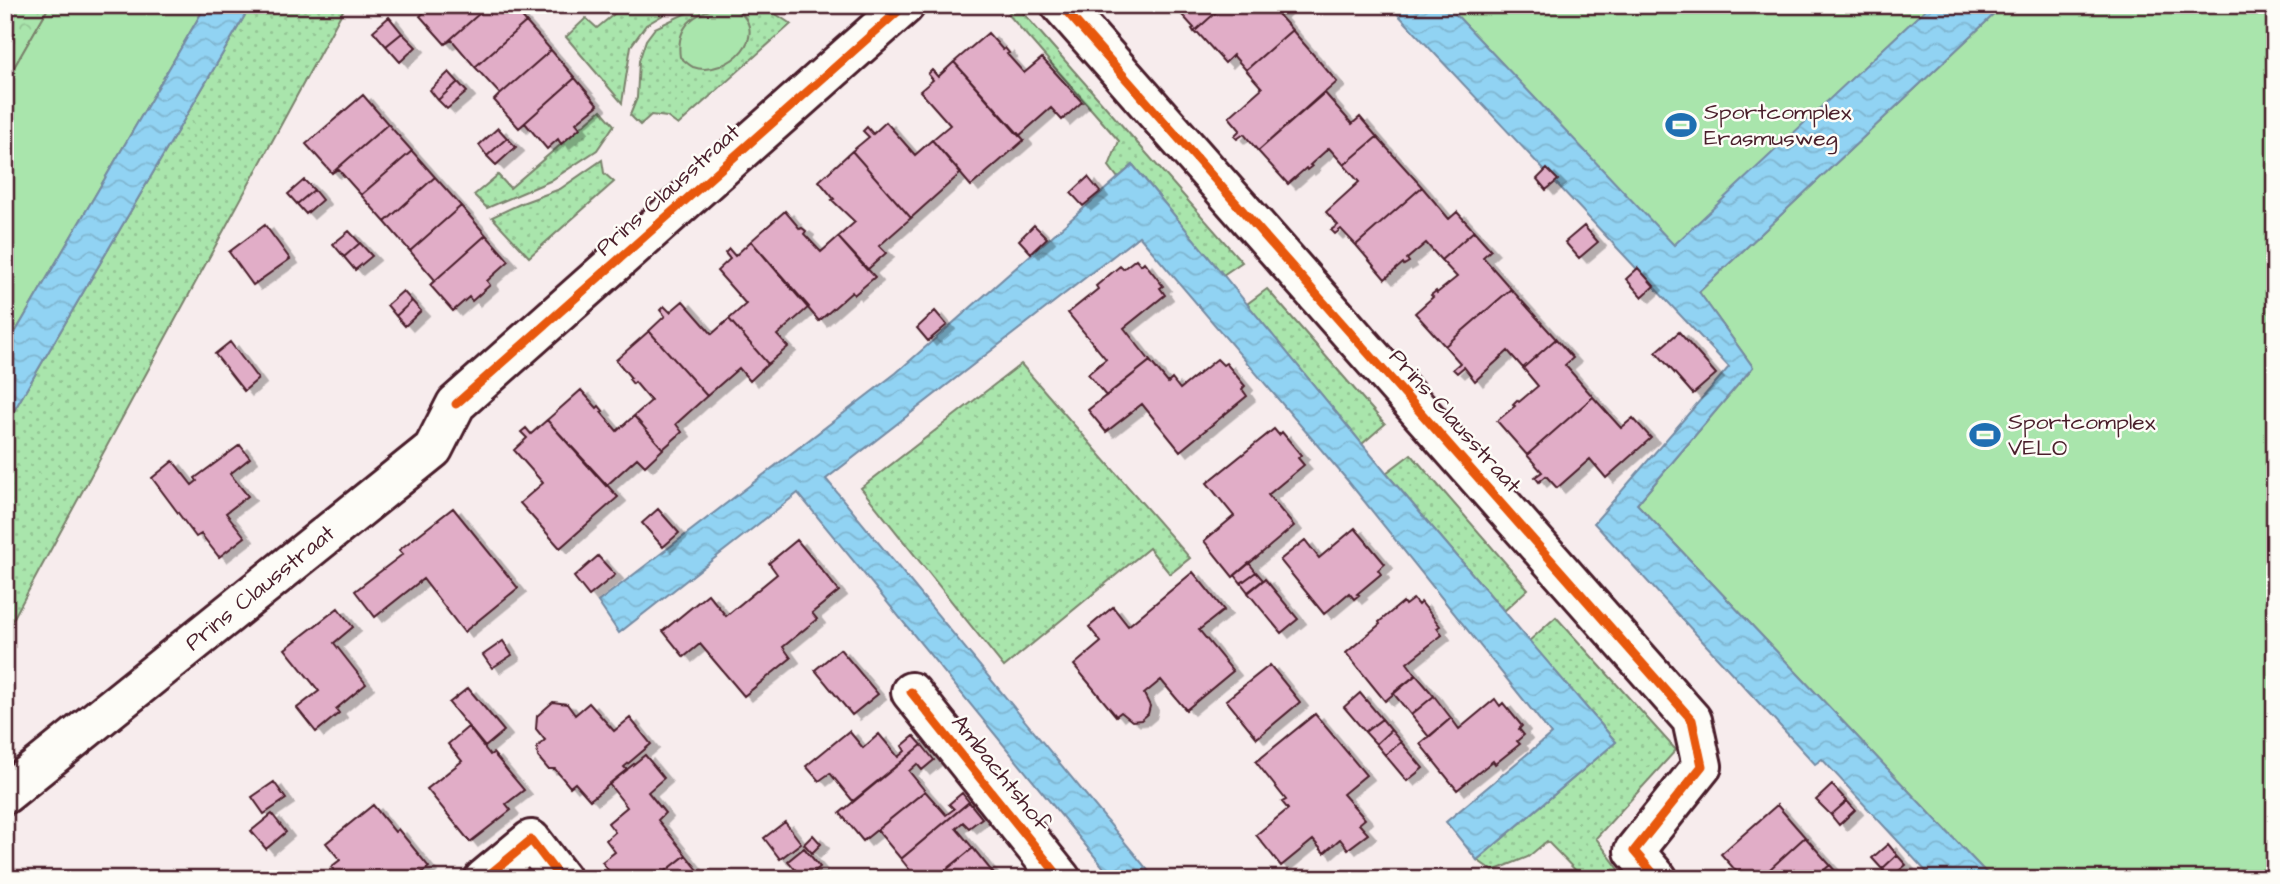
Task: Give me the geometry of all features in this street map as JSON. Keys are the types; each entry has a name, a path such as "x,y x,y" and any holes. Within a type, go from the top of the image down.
{"street":[{"name":"Prins Clausstraat","path":"5,794 433,449 456,404 905,5"},
{"name":"Prins Clausstraat","path":"1060,5 1692,720 1702,766 1634,851 1658,879"},
{"name":"Ambachtshof","path":"911,692 1061,879"},
{"path":"484,879 531,840 561,879"}],"green space":[{"path":"5,5 50,5 5,83"},
{"path":"50,5 206,5 5,350 5,83"},
{"path":"251,5 346,5 5,634 5,426"},
{"path":"625,5 680,5 646,25 631,46 622,103 566,37 586,18 597,28"},
{"path":"703,5 762,5 791,24 678,125 667,117 651,115 640,125 630,115 637,98 639,61 646,40 655,28","holes":["730,6 746,20 749,29 748,41 709,8"]},
{"name":"Sportcomplex Erasmusweg","path":"1447,5 1930,5 1674,246"},
{"name":"Sportcomplex VELO","path":"2004,5 2275,5 2275,879 1992,879 1637,504 1753,367 1699,292"},
{"path":"730,6 744,16 749,28 748,39 742,50 732,60 706,69 693,67 680,57 679,45 686,26 700,14"},
{"path":"1017,6 1242,262 1223,275 1133,165 1118,178 1109,166 1119,141 1008,14"},
{"path":"601,110 614,125 597,150 550,181 487,208 474,195 498,175 510,188"},
{"path":"602,160 604,173 614,182 529,257 492,217 560,189"},
{"path":"1267,289 1385,424 1362,444 1247,304"},
{"path":"1021,364 1190,558 1170,574 1149,548 1004,667 861,488"},
{"path":"1411,454 1528,589 1504,611 1386,473"},
{"path":"1556,617 1676,750 1596,838 1626,879 1584,879 1547,841 1528,857 1493,871 1477,860 1616,742 1529,641"}],"water":[{"path":"206,5 251,5 5,426 5,350"},
{"path":"1389,5 1447,5 1674,245 1930,5 2004,5 1699,292 1753,367 1637,504 1992,879 1933,879 1822,759 1815,764 1594,523 1729,367"},
{"path":"1133,165 1386,473 1616,742 1477,860 1446,822 1551,734 1348,481 1139,236 826,479 1155,879 1113,879 798,493 619,633 598,602 896,373"}],"building":[{"path":"432,5 489,5 445,44 420,16"},
{"path":"489,5 511,5 526,22 475,67 452,40 445,44"},
{"path":"1173,5 1224,5 1194,32 1194,28"},
{"path":"1224,5 1284,5 1278,14 1292,30 1246,70 1233,55 1225,63 1198,33 1194,32"},
{"path":"389,17 402,33 386,46 373,31"},
{"path":"526,22 551,50 494,100 500,94 475,67"},
{"path":"1292,30 1337,82 1258,151 1244,134 1237,139 1234,136 1240,130 1229,117 1262,88 1246,70"},
{"path":"402,33 416,47 400,62 386,46"},
{"path":"988,33 1003,50 1005,48 1024,73 1042,58 1082,102 1062,120 1051,108 1019,136 954,62"},
{"path":"551,50 575,78 519,128 494,100"},
{"path":"954,62 1024,140 971,186 932,140 950,125 920,91 933,80 928,74 932,70 938,77"},
{"path":"449,72 458,82 438,100 430,90"},
{"path":"575,78 598,105 576,123 580,128 561,144 558,139 547,149 525,123 519,128"},
{"path":"458,82 467,92 447,109 438,100"},
{"path":"1324,92 1352,124 1360,117 1377,137 1344,165 1329,148 1310,165 1312,166 1288,184 1258,151"},
{"path":"363,95 388,124 332,173 306,144"},
{"path":"886,122 915,155 932,140 961,173 911,218 852,151 869,137 863,131 867,127 873,134"},
{"path":"388,124 412,151 361,195 338,169 332,173"},
{"path":"498,128 507,138 487,156 479,145"},
{"path":"1377,137 1422,187 1356,245 1341,229 1335,234 1331,230 1338,225 1326,212 1359,182 1344,165"},
{"path":"507,138 516,147 496,165 487,156"},
{"path":"412,151 435,177 385,222 361,195"},
{"path":"852,151 911,218 879,246 886,253 867,270 838,237 855,222 832,200 834,199 819,181"},
{"path":"1547,169 1558,180 1546,190 1537,179"},
{"path":"435,177 461,206 410,251 385,222"},
{"path":"1088,177 1100,192 1083,206 1071,193"},
{"path":"304,180 314,190 297,204 288,194"},
{"path":"1422,187 1449,219 1457,212 1474,231 1441,260 1426,243 1407,259 1409,262 1404,265 1403,263 1385,279 1356,245"},
{"path":"314,190 322,200 306,214 297,204"},
{"path":"461,206 486,235 430,285 435,280 410,251"},
{"path":"785,211 800,229 806,231 804,234 821,252 838,237 875,277 854,295 852,292 819,321 751,241"},
{"path":"265,225 290,259 253,285 229,252"},
{"path":"1034,225 1047,238 1031,253 1019,240"},
{"path":"1584,226 1598,242 1579,258 1565,242"},
{"path":"349,231 360,243 344,257 333,244"},
{"path":"1474,231 1491,250 1483,257 1511,289 1445,346 1415,313 1433,297 1431,295 1457,277 1441,260"},
{"path":"486,235 509,261 487,281 490,285 472,301 469,297 453,311 430,285"},
{"path":"751,241 809,307 777,335 788,347 768,364 729,319 746,304 717,271 730,259 725,253 729,249 735,256"},
{"path":"360,243 372,256 355,270 344,257"},
{"path":"1136,259 1141,265 1144,262 1163,286 1160,288 1165,295 1124,328 1150,361 1106,396 1088,374 1106,359 1068,313 1098,289 1096,286 1120,266 1123,269"},
{"path":"1638,268 1654,286 1642,297 1626,279"},
{"path":"1511,289 1556,339 1523,368 1508,351 1475,381 1464,367 1457,373 1453,369 1460,363 1445,346"},
{"path":"403,291 412,301 396,316 387,305"},
{"path":"412,301 421,311 405,326 396,316"},
{"path":"683,301 712,334 729,319 768,364 750,381 739,368 707,396 649,331 665,316 660,310 664,306 670,312"},
{"path":"935,311 947,325 928,341 917,328"},
{"path":"649,331 707,396 676,424 682,432 663,449 634,416 651,401 635,382 633,384 616,360"},
{"path":"1679,332 1716,374 1693,394 1656,352"},
{"path":"1556,339 1573,358 1565,365 1593,397 1527,455 1497,421 1515,406 1513,404 1517,400 1519,402 1538,386 1523,368"},
{"path":"230,342 258,379 244,391 215,354"},
{"path":"1217,359 1223,365 1226,363 1245,386 1242,389 1247,396 1180,451 1142,404 1106,432 1088,410 1150,361 1168,383 1172,379 1180,389"},
{"path":"581,390 597,408 599,406 617,431 634,416 663,449 645,466 637,458 606,486 547,420"},
{"path":"1593,397 1621,428 1633,418 1651,438 1606,478 1590,459 1557,488 1546,476 1539,482 1535,477 1542,472 1527,455"},
{"path":"547,420 618,497 560,548 520,503 543,483 514,450 527,438 521,432 526,428 531,434"},
{"path":"1274,429 1279,435 1282,432 1301,455 1298,458 1304,465 1268,495 1294,526 1233,577 1204,541 1234,516 1207,483"},
{"path":"240,445 250,458 230,474 248,496 226,513 245,537 219,557 201,534 196,537 152,478 173,461 192,485 197,481 195,478"},
{"path":"453,508 518,588 464,632 423,579 375,617 355,591 403,554 399,550"},
{"path":"658,509 679,533 663,547 642,523"},
{"path":"1355,528 1385,564 1378,570 1381,574 1357,594 1359,595 1354,599 1349,593 1324,614 1280,560 1305,540 1319,558"},
{"path":"797,540 839,591 812,613 817,619 783,647 791,658 744,696 700,644 684,657 663,631 708,594 726,616 777,574 769,563"},
{"path":"598,556 615,575 589,596 574,577"},
{"path":"1249,563 1256,572 1241,583 1235,575"},
{"path":"1193,572 1224,610 1199,630 1233,671 1186,710 1161,680 1144,694 1150,706 1148,714 1141,720 1132,721 1121,712 1116,716 1074,665 1101,642 1089,627 1113,607 1128,626"},
{"path":"1256,572 1263,580 1248,592 1241,583"},
{"path":"1265,579 1298,619 1281,633 1248,593"},
{"path":"1413,599 1418,605 1421,602 1440,626 1437,628 1442,635 1407,663 1416,675 1385,701 1346,653 1403,602 1405,605"},
{"path":"338,608 353,627 334,643 366,684 336,709 339,713 316,732 297,708 319,691 285,649"},
{"path":"503,641 512,655 492,668 483,655"},
{"path":"840,649 878,694 852,715 815,670"},
{"path":"1270,665 1300,702 1257,738 1226,700"},
{"path":"1416,675 1434,696 1411,715 1393,693"},
{"path":"468,688 504,731 485,747 449,703"},
{"path":"1360,693 1382,719 1365,732 1344,707"},
{"path":"1434,696 1451,718 1429,737 1411,715"},
{"path":"1495,699 1500,706 1503,703 1522,726 1519,729 1524,735 1517,741 1520,744 1495,764 1493,761 1457,790 1420,744 1451,718 1459,729"},
{"path":"553,702 567,704 575,715 589,703 614,731 630,718 651,744 624,767 627,770 590,800 575,783 570,787 555,769 548,769 538,757 537,747 545,740 536,729 537,716"},
{"path":"1315,714 1366,775 1343,794 1365,819 1359,824 1368,834 1348,849 1340,839 1324,853 1313,840 1281,866 1256,835 1288,809 1282,802 1286,800 1256,762"},
{"path":"1382,719 1391,730 1376,744 1365,732"},
{"path":"468,727 490,755 493,753 524,790 506,804 511,810 470,842 427,789 462,761 448,744"},
{"path":"1391,730 1401,742 1385,755 1376,744"},
{"path":"849,731 863,748 879,734 898,757 905,751 902,746 914,736 922,745 853,801 830,773 819,781 806,766"},
{"path":"1401,742 1423,768 1407,781 1385,755"},
{"path":"922,745 934,760 922,770 917,764 909,771 925,791 863,841 840,813"},
{"path":"645,755 664,778 648,792 665,813 658,820 686,855 656,879 615,879 602,862 615,852 606,840 615,832 608,823 627,807 609,784"},
{"path":"274,782 286,799 264,814 252,797"},
{"path":"1832,785 1847,801 1831,815 1816,800"},
{"path":"925,791 946,815 954,809 949,804 962,793 969,802 901,859 877,830"},
{"path":"1847,801 1855,810 1839,825 1831,815"},
{"path":"969,802 982,818 969,828 963,822 956,828 973,848 935,879 917,879 901,859"},
{"path":"373,805 395,832 398,829 429,867 414,879 341,879 331,867 340,860 326,843"},
{"path":"1777,805 1805,837 1759,879 1743,879 1721,854"},
{"path":"272,814 286,832 266,849 251,831"},
{"path":"785,822 801,843 780,859 764,838"},
{"path":"813,835 821,844 812,853 804,844"},
{"path":"1805,837 1830,865 1814,879 1759,879"},
{"path":"1888,844 1897,855 1882,869 1872,858"},
{"path":"804,848 820,867 806,879 803,879 788,861"},
{"path":"973,848 998,879 935,879"},
{"path":"686,855 705,879 656,879"},
{"path":"1897,855 1906,865 1890,878 1882,869"},
{"path":"1830,865 1842,879 1814,879"}],"cycle path":[{"path":"456,404 905,5"},
{"path":"1061,5 1692,720 1702,766 1634,851 1658,879"},
{"path":"911,692 1061,879"},
{"path":"484,879 531,840 561,879"}],"place":[{"name":"Sportcomplex Erasmusweg","path":"1681,125"},
{"name":"Sportcomplex VELO","path":"1985,435"}]}
